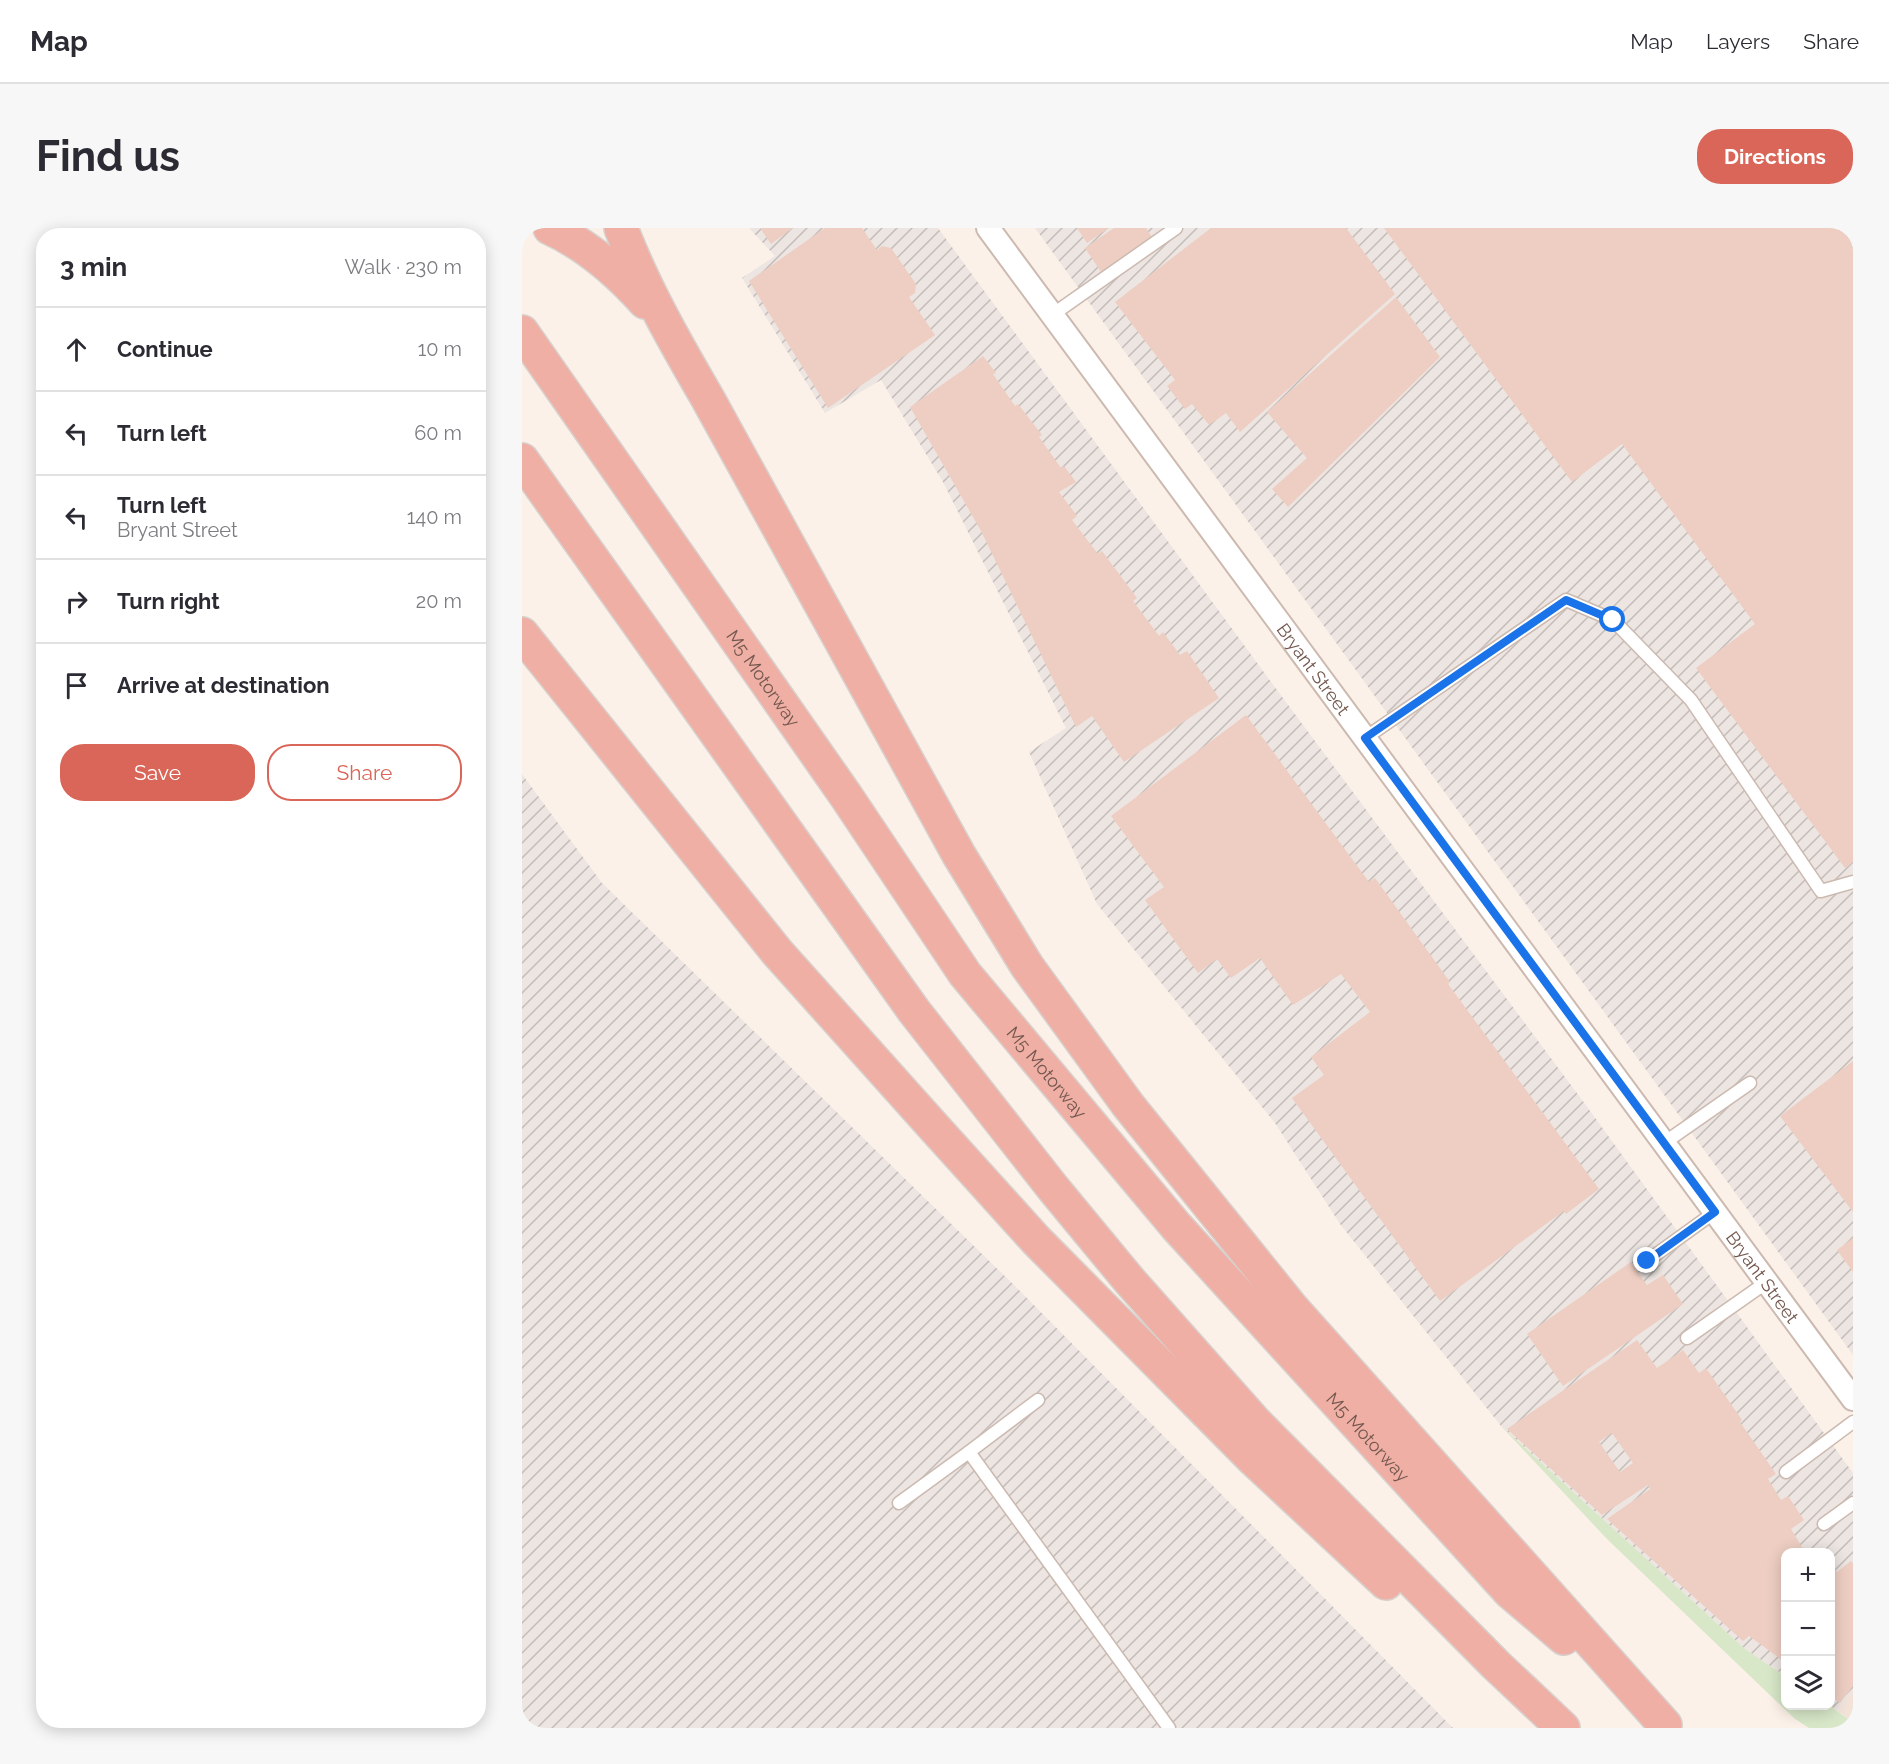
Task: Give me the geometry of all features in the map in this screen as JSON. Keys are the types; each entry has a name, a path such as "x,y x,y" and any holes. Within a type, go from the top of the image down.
{"highway":[{"path":"550,228 580,245 617,274 633,288 666,327"},
{"path":"621,228 666,327 959,855 1027,966 1150,1133 1292,1308 1667,1726"},
{"name":"M5 Motorway","path":"522,332 846,796 965,974 1176,1226 1510,1592 1667,1726"},
{"path":"522,460 914,1011 1053,1188 1129,1280 1255,1422 1496,1665 1563,1728"},
{"path":"522,634 777,952 1036,1240 1252,1458 1379,1578 1496,1665"}],"street":[{"name":"Bryant Street","path":"988,228 1853,1399"}],"lane":[{"path":"1052,315 1176,228"},
{"path":"1365,738 1566,600 1613,620 1691,700 1821,891 1853,882"},
{"path":"1664,1143 1750,1083"},
{"path":"1647,1261 1715,1212"},
{"path":"1687,1338 1767,1282"},
{"path":"898,1503 1038,1400"},
{"path":"1786,1472 1853,1422"},
{"path":"969,1452 1169,1728"},
{"path":"1824,1524 1853,1503"}],"shaded area":[{"path":"749,228 938,228 1277,690 1588,1108 1853,1473 1853,1690 1838,1711 1835,1709 1835,1548 1781,1548 1781,1673 1745,1649 1501,1426 1340,1224 1275,1123 1097,904 1029,752 1066,728 943,482 881,380 825,413 742,278 775,256"},
{"path":"1035,228 1853,228 1853,1355"},
{"path":"522,774 602,883 1018,1289 1453,1728 522,1728"},
{"path":"1853,1690 1853,1722 1838,1711"}],"green space":[{"path":"1501,1426 1745,1649 1781,1673 1781,1706 1607,1539"},
{"path":"1835,1709 1853,1722 1853,1728 1809,1728 1786,1710"}],"building":[{"path":"760,228 793,228 771,244"},
{"path":"825,228 862,228 877,250 882,246 891,248 916,284 915,293 909,297 935,335 828,408 749,281"},
{"path":"1077,228 1109,228 1087,243"},
{"path":"1114,228 1146,228 1152,237 1101,272 1085,248"},
{"path":"1211,228 1346,228 1395,294 1240,432 1226,413 1209,425 1192,404 1185,409 1167,386 1175,380 1115,302"},
{"path":"1384,228 1853,228 1853,862 1845,868 1696,668 1755,624 1622,444 1572,482"},
{"path":"1396,297 1440,357 1288,507 1272,489 1307,458 1267,412"},
{"path":"983,356 1015,406 1018,404 1042,435 1039,437 1061,468 1064,466 1076,482 1059,492 1077,516 1072,520 1098,554 1102,551 1137,598 1133,601 1159,636 1163,632 1180,655 1187,651 1219,698 1124,762 1092,716 1076,727 981,531 910,407"},
{"path":"1246,715 1369,882 1375,878 1450,982 1448,984 1599,1189 1566,1214 1564,1211 1440,1301 1292,1098 1324,1075 1311,1057 1370,1012 1341,974 1293,1005 1260,958 1231,978 1217,959 1198,973 1145,900 1164,887 1111,816"},
{"path":"1853,1061 1853,1212 1780,1116"},
{"path":"1853,1238 1853,1272 1837,1250"},
{"path":"1631,1262 1647,1285 1663,1275 1683,1304 1563,1386 1527,1334"},
{"path":"1637,1340 1657,1368 1683,1350 1699,1373 1706,1368 1776,1474 1768,1479 1781,1500 1788,1496 1804,1520 1791,1529 1803,1548 1781,1548 1781,1659 1749,1636 1743,1641 1607,1519 1650,1489 1648,1485 1602,1515 1507,1429","holes":["1612,1433 1633,1463 1620,1472 1599,1442"]},
{"path":"1851,1561 1853,1563 1853,1686 1840,1703 1835,1700 1835,1569 1837,1572"}],"route":[{"path":"1613,620 1566,600 1365,738 1715,1212 1647,1261"}]}
